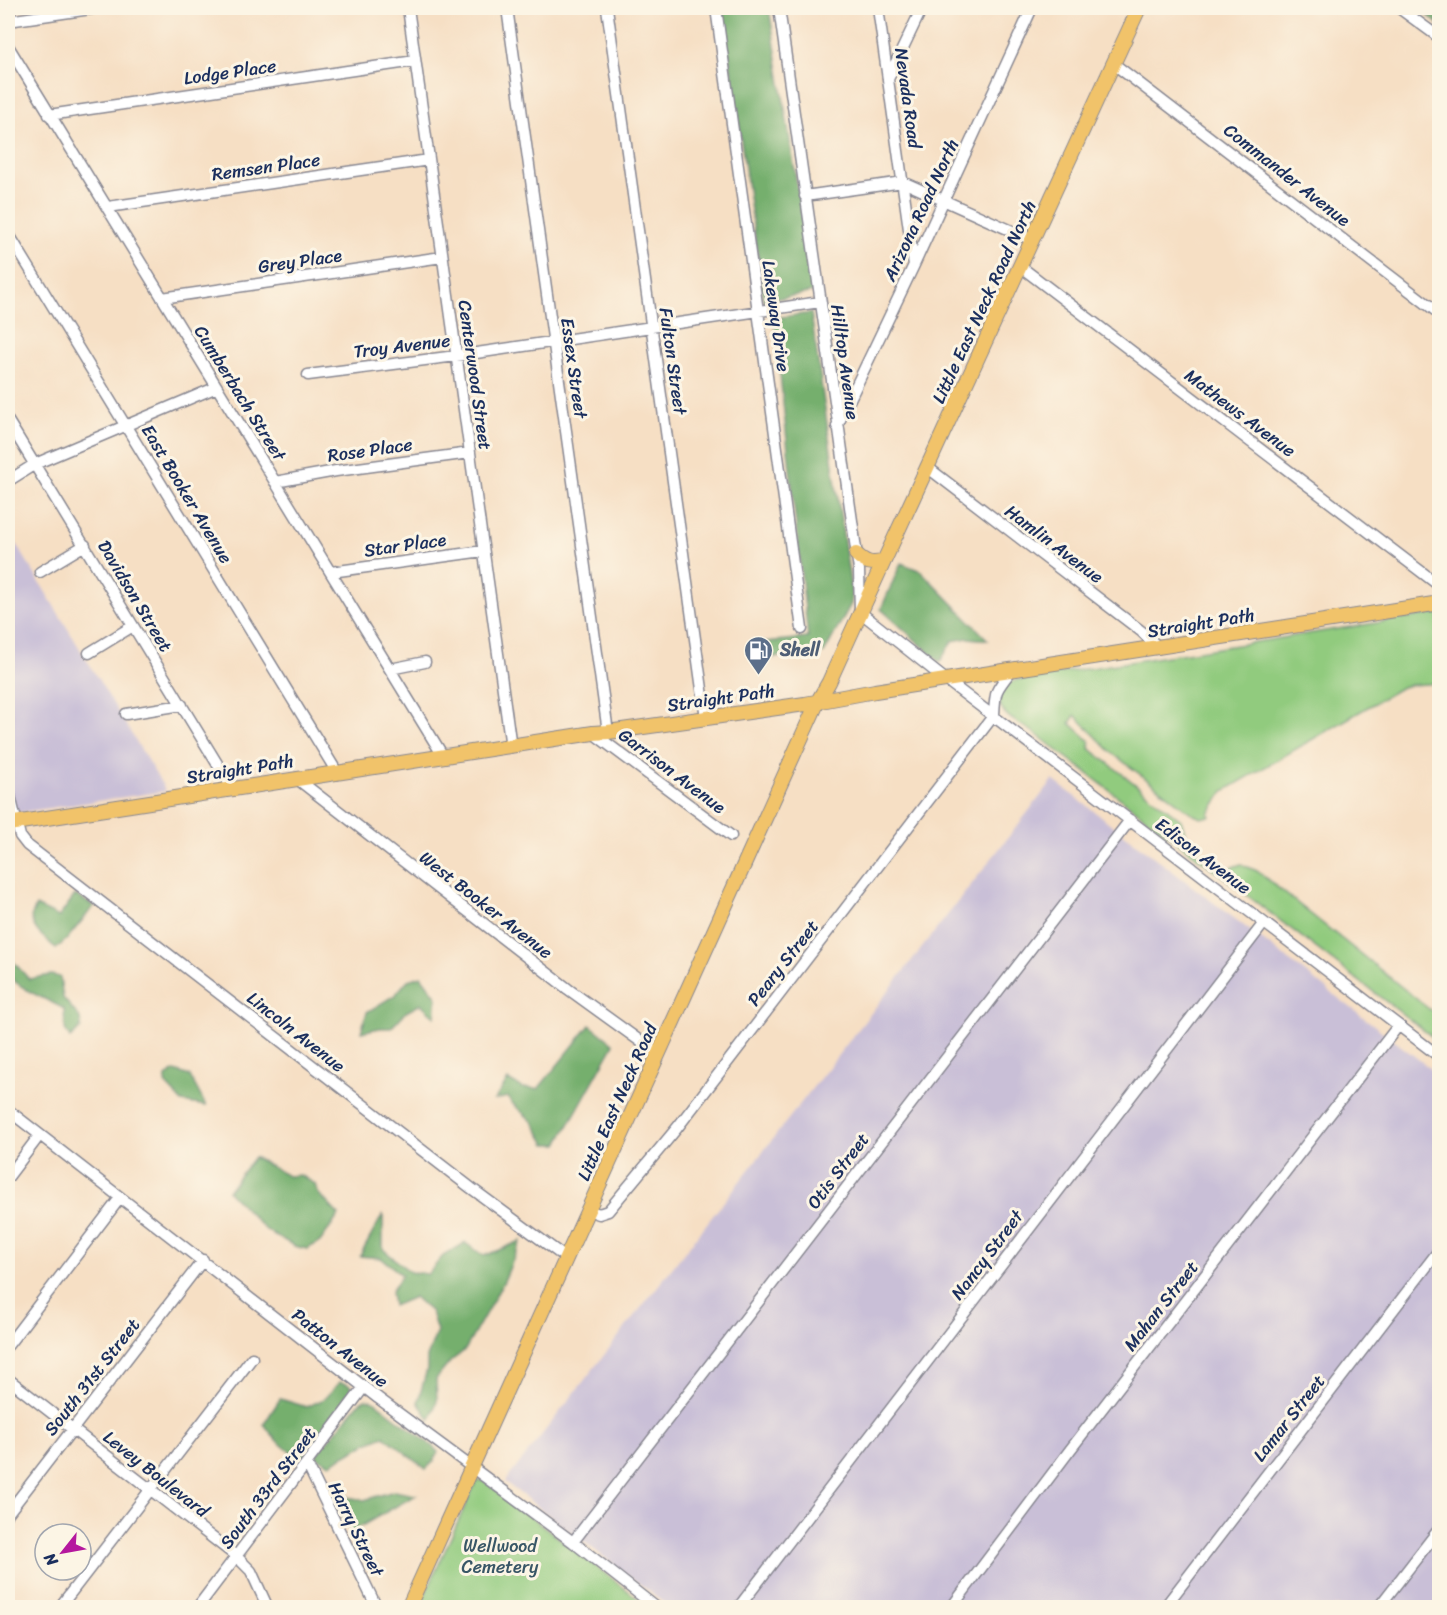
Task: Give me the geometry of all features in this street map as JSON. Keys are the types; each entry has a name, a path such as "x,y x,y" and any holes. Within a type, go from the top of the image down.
{"main road":[{"name":"Little East Neck Road North","path":"860,612 1139,8"},
{"path":"856,554 864,562 874,564 884,561"},
{"name":"Straight Path","path":"12,823 593,733 818,702 1440,603"},
{"name":"Little East Neck Road","path":"408,1608 860,612"}],"street":[{"path":"8,21 98,8"},
{"name":"Centerwood Street","path":"408,8 511,747"},
{"name":"Essex Street","path":"507,8 608,732"},
{"name":"Fulton Street","path":"607,8 706,718"},
{"name":"Lakeway Drive","path":"716,8 802,629"},
{"name":"Hilltop Avenue","path":"778,8 856,554 860,612"},
{"name":"Nevada Road","path":"878,8 914,266"},
{"path":"888,80 922,8"},
{"name":"Arizona Road North","path":"837,426 914,266 1032,8"},
{"path":"1399,8 1440,38"},
{"name":"Cumberbach Street","path":"8,46 443,756"},
{"name":"Lodge Place","path":"49,115 415,61"},
{"name":"Commander Avenue","path":"1114,64 1440,314"},
{"name":"Remsen Place","path":"108,207 429,159"},
{"path":"805,196 903,182 1032,240"},
{"name":"East Booker Avenue","path":"8,233 338,774"},
{"name":"Grey Place","path":"162,297 442,257"},
{"name":"Mathews Avenue","path":"1021,267 1440,586"},
{"name":"Troy Avenue","path":"308,375 456,356 820,302"},
{"path":"8,482 35,464 217,387"},
{"name":"Davidson Street","path":"8,421 232,788"},
{"name":"Rose Place","path":"275,482 336,471 470,453"},
{"name":"Hamlin Avenue","path":"927,467 1141,631 1159,648"},
{"path":"40,572 85,546"},
{"name":"Star Place","path":"331,572 483,551"},
{"path":"860,612 946,680"},
{"path":"88,653 133,626"},
{"path":"390,669 425,662"},
{"path":"993,716 993,700 996,691 1011,671"},
{"name":"Edison Avenue","path":"946,680 1440,1057"},
{"path":"126,714 182,705"},
{"name":"Peary Street","path":"588,1210 603,1214 617,1202 684,1119 993,716"},
{"name":"Garrison Avenue","path":"593,733 731,836"},
{"name":"West Booker Avenue","path":"296,778 568,989 658,1054"},
{"name":"Lincoln Avenue","path":"8,788 12,823 27,845 462,1181 566,1258"},
{"name":"Otis Street","path":"573,1542 1130,820"},
{"name":"Nancy Street","path":"738,1608 1264,922"},
{"name":"Mahan Street","path":"951,1608 1398,1026"},
{"name":"Patton Avenue","path":"8,1110 364,1387 573,1542 657,1608"},
{"path":"8,1177 39,1136"},
{"path":"8,1345 120,1198"},
{"name":"Lamar Street","path":"1164,1608 1440,1249"},
{"name":"South 31st Street","path":"8,1513 203,1260"},
{"path":"59,1608 252,1358"},
{"name":"Levey Boulevard","path":"8,1379 236,1557 250,1571 268,1608"},
{"name":"South 33rd Street","path":"197,1608 364,1387"},
{"name":"Harry Street","path":"307,1464 377,1608"},
{"path":"1378,1608 1440,1527"}],"shaded area":[{"path":"8,530 166,791 8,814"},
{"path":"1053,780 1439,1075 1439,1607 670,1607 505,1482"}],"green space":[{"path":"722,8 769,8 814,292 764,301"},
{"path":"1420,8 1439,8 1439,25"},
{"path":"811,313 852,596 851,604 824,653 753,659 754,643 808,638 774,318"},
{"path":"901,563 921,571 988,640 968,638 952,641 940,662 881,609"},
{"path":"1439,613 1439,683 1402,687 1224,791 1209,813 1210,816 1201,818 1194,815 1112,753 1075,715 1070,723 1090,741 1089,748 1181,820 1189,843 1212,866 1227,869 1241,864 1257,871 1439,1017 1439,1042 1032,731 1011,718 1003,710 998,699 1006,684 1016,680"},
{"path":"75,895 94,906 56,949 38,932 31,917 36,906 59,917"},
{"path":"8,956 29,979 51,975 60,977 63,998 80,1018 81,1028 70,1038 65,1029 64,1009 14,981 8,975"},
{"path":"421,976 437,997 435,1017 421,1004 406,1012 391,1028 361,1032 367,1012 395,995 408,980"},
{"path":"590,1025 614,1044 558,1144 546,1144 533,1122 508,1097 494,1100 508,1080 522,1088 538,1089"},
{"path":"175,1071 190,1076 206,1106 182,1102 165,1084 166,1077"},
{"path":"254,1157 288,1176 300,1175 315,1184 318,1193 339,1215 320,1242 307,1249 294,1246 266,1230 228,1191"},
{"path":"383,1214 383,1249 410,1272 428,1274 443,1256 465,1243 484,1256 521,1241 504,1281 465,1350 451,1361 436,1379 437,1401 430,1420 418,1402 427,1369 427,1357 437,1331 431,1312 414,1297 393,1306 391,1292 402,1275 381,1258 360,1256"},
{"path":"340,1382 350,1385 352,1392 347,1403 300,1460 276,1440 264,1424 280,1399 307,1407 324,1399"},
{"path":"365,1399 374,1401 438,1452 434,1461 426,1469 384,1436 330,1464 315,1456"},
{"name":"Wellwood Cemetery","path":"483,1480 649,1607 419,1608 476,1482"},
{"path":"332,1481 342,1486 347,1497 364,1500 394,1491 416,1495 351,1532 330,1494"}],"place":[{"name":"Shell","path":"759,676"}]}
